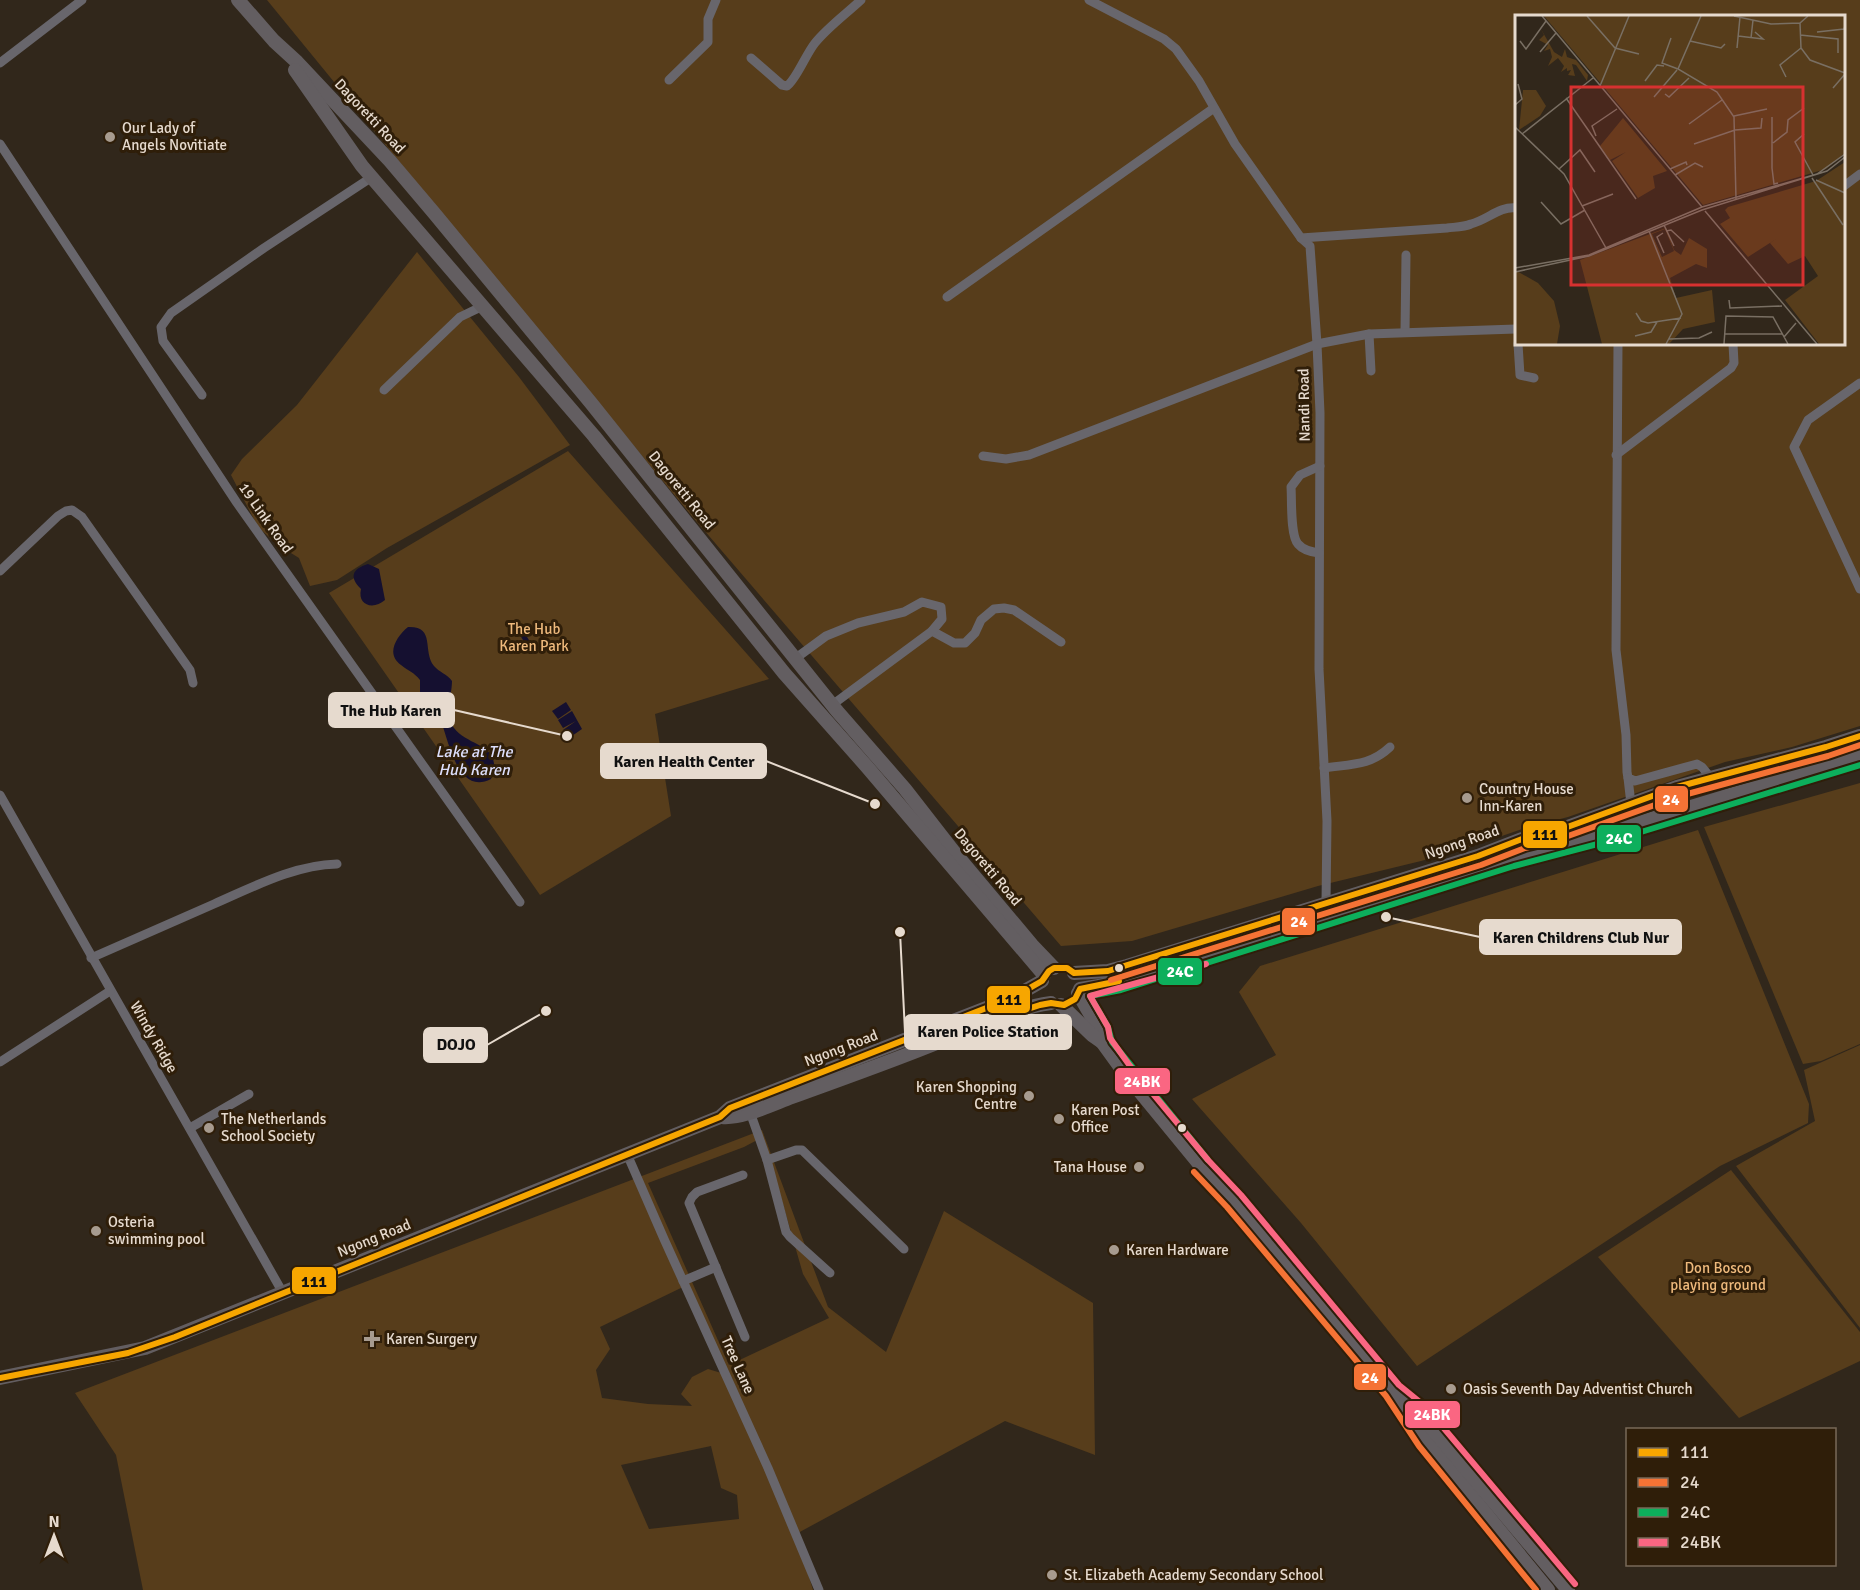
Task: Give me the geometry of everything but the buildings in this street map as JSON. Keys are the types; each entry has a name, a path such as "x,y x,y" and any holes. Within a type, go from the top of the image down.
{"main road":[{"name":"Dagoretti Road","path":"238,0 274,41 362,166 656,512 784,673 1047,975"},
{"name":"Dagoretti Road","path":"274,41 297,62 390,161 591,403 832,705 1044,958 1047,975"},
{"path":"371,176 374,159 381,157 390,161"},
{"name":"Ngong Road","path":"1074,973 1108,971 1228,935 1478,856 1522,839 1551,833 1677,787 1860,736"},
{"name":"Ngong Road","path":"1079,991 1118,981 1440,879 1554,845 1625,827 1860,756"},
{"path":"1102,1042 1100,1031 1079,991 1079,981 1074,973 1067,968 1047,975 1043,994 1102,1042 1201,1166 1234,1201 1393,1391 1426,1440 1548,1590"},
{"name":"Ngong Road","path":"720,1117 728,1118 750,1112 1012,998 1047,975"},
{"path":"1056,1004 1070,1002 1079,991"},
{"name":"Ngong Road","path":"0,1377 145,1348 720,1117 730,1108 1011,1014 1040,1005 1056,1004"},
{"path":"1393,1391 1419,1413 1568,1590"}],"street":[{"path":"0,63 82,0"},
{"path":"669,80 706,46 708,19 716,0"},
{"path":"751,58 786,86 795,78 806,55 816,42 861,0"},
{"name":"Nandi Road","path":"1089,0 1171,44 1199,81 1235,144 1301,238 1310,246 1320,413 1319,669 1327,820 1326,903"},
{"path":"947,297 1214,108"},
{"name":"19 Link Road","path":"0,144 237,503 520,902"},
{"path":"1845,185 1860,174"},
{"path":"202,395 163,341 161,327 171,313 371,176"},
{"path":"1301,238 1471,225 1502,210 1515,208"},
{"path":"1405,332 1406,255"},
{"path":"384,390 460,317 483,306"},
{"path":"983,456 1006,459 1029,455 1317,344 1369,334 1515,329"},
{"path":"1369,334 1371,371"},
{"path":"1518,345 1520,375 1534,378"},
{"path":"1618,345 1616,650 1631,804"},
{"path":"1616,455 1731,368 1734,363 1733,345"},
{"path":"1860,383 1808,420 1794,447 1860,589"},
{"path":"1319,553 1310,552 1298,545 1294,537 1291,487 1300,475 1320,466"},
{"path":"0,571 58,516 72,510 82,517 190,670 193,683"},
{"path":"796,658 826,636 858,623 904,612 922,602 941,607 942,619 932,631 832,705"},
{"path":"932,631 954,643 965,644 975,633 981,620 994,609 1004,608 1014,610 1061,642"},
{"path":"1324,768 1365,763 1380,756 1390,747"},
{"path":"1628,778 1635,781 1642,780 1697,764 1711,778"},
{"name":"Windy Ridge","path":"0,795 283,1293"},
{"path":"91,958 264,882 319,864 337,864"},
{"path":"0,1062 110,991"},
{"path":"190,1128 249,1094"},
{"path":"750,1112 767,1160 786,1232 830,1273"},
{"path":"767,1160 802,1150 904,1249"},
{"name":"Tree Lane","path":"627,1154 768,1468 819,1590"},
{"path":"742,1175 698,1192 689,1203 745,1337"},
{"path":"683,1281 716,1267"}],"green space":[{"path":"267,0 1860,0 1860,726 1792,747 1725,762 1568,817 1525,828 1473,846 1318,886 1132,941 1061,946 691,515"},
{"path":"417,252 519,377 570,445 387,548 337,580 310,586 299,558 278,545 258,527 231,475 242,459 297,405"},
{"name":"The Hub Karen Park","path":"568,451 769,679 655,714 671,816 540,895 329,593"},
{"path":"1860,783 1860,1044 1821,1061 1803,1064 1704,827"},
{"path":"1698,830 1809,1104 1808,1123 1720,1166 1417,1366 1301,1223 1192,1099 1276,1055 1239,992 1260,966"},
{"path":"1860,1045 1860,1328 1736,1166 1815,1121 1804,1070"},
{"path":"762,1130 828,1307 886,1352 944,1211 1093,1303 1095,1455 1005,1421 796,1534 813,1590 143,1590 116,1455 75,1393","holes":["761,1138 803,1274 829,1318 729,1365 648,1183 744,1147","683,1287 728,1375 708,1369 692,1377 681,1394 692,1406 648,1404 602,1398 596,1370 610,1349 600,1327","711,1446 721,1488 737,1495 739,1519 649,1529 621,1465"]},
{"name":"Don Bosco playing ground","path":"1731,1170 1860,1332 1860,1361 1739,1418 1598,1257"}],"water":[{"path":"368,564 379,569 385,600 376,605 364,603 360,595 361,589 354,577 358,568"},
{"path":"520,625 536,652 531,654 516,628"},
{"name":"Lake at The Hub Karen","path":"408,627 422,631 427,640 434,666 452,681 449,718 460,734 489,752 494,768 491,779 479,782 469,779 461,772 438,713 420,702 420,680 396,661 394,645"},
{"path":"566,702 571,710 558,719 552,711"},
{"path":"572,711 582,729 569,738 563,730 576,721 563,728 558,720"}],"transit line":[{"name":"111","path":"0,1378 128,1353 175,1337 720,1117 730,1108 1012,998 1042,981 1054,968 1067,968 1074,973 1108,971 1478,856 1522,839 1551,833 1677,787 1860,736"},
{"name":"24","path":"1111,980 1481,865 1680,796 1828,756 1860,745"},
{"name":"24C","path":"1208,1160 1112,1042 1108,1027 1090,996 1121,990 1514,866 1628,836 1860,765"},
{"name":"24BK","path":"1206,964 1090,996 1108,1027 1110,1038 1130,1066 1208,1160 1241,1195 1399,1385 1426,1407 1575,1584"},
{"name":"111","path":"1006,1016 1040,1005 1051,1003 1064,1005 1075,999 1080,989 1119,981"},
{"name":"24","path":"1194,1172 1227,1207 1386,1396 1419,1446 1536,1590"}],"place":[{"name":"Our Lady of Angels Novitiate","path":"110,137"},
{"name":"The Hub Karen","path":"567,736"},
{"name":"Country House Inn-Karen","path":"1467,798"},
{"name":"Karen Health Center","path":"875,804"},
{"name":"Karen Childrens Club Nur","path":"1386,917"},
{"name":"Karen Police Station","path":"900,932"},
{"name":"DOJO","path":"546,1011"},
{"name":"Karen Shopping Centre","path":"1029,1096"},
{"name":"Karen Post Office","path":"1059,1119"},
{"name":"The Netherlands School Society","path":"209,1128"},
{"name":"Tana House","path":"1139,1167"},
{"name":"Osteria swimming pool","path":"96,1231"},
{"name":"Karen Hardware","path":"1114,1250"},
{"name":"Karen Surgery","path":"372,1339"},
{"name":"Oasis Seventh Day Adventist Church","path":"1451,1389"},
{"name":"St. Elizabeth Academy Secondary School","path":"1052,1575"}]}
